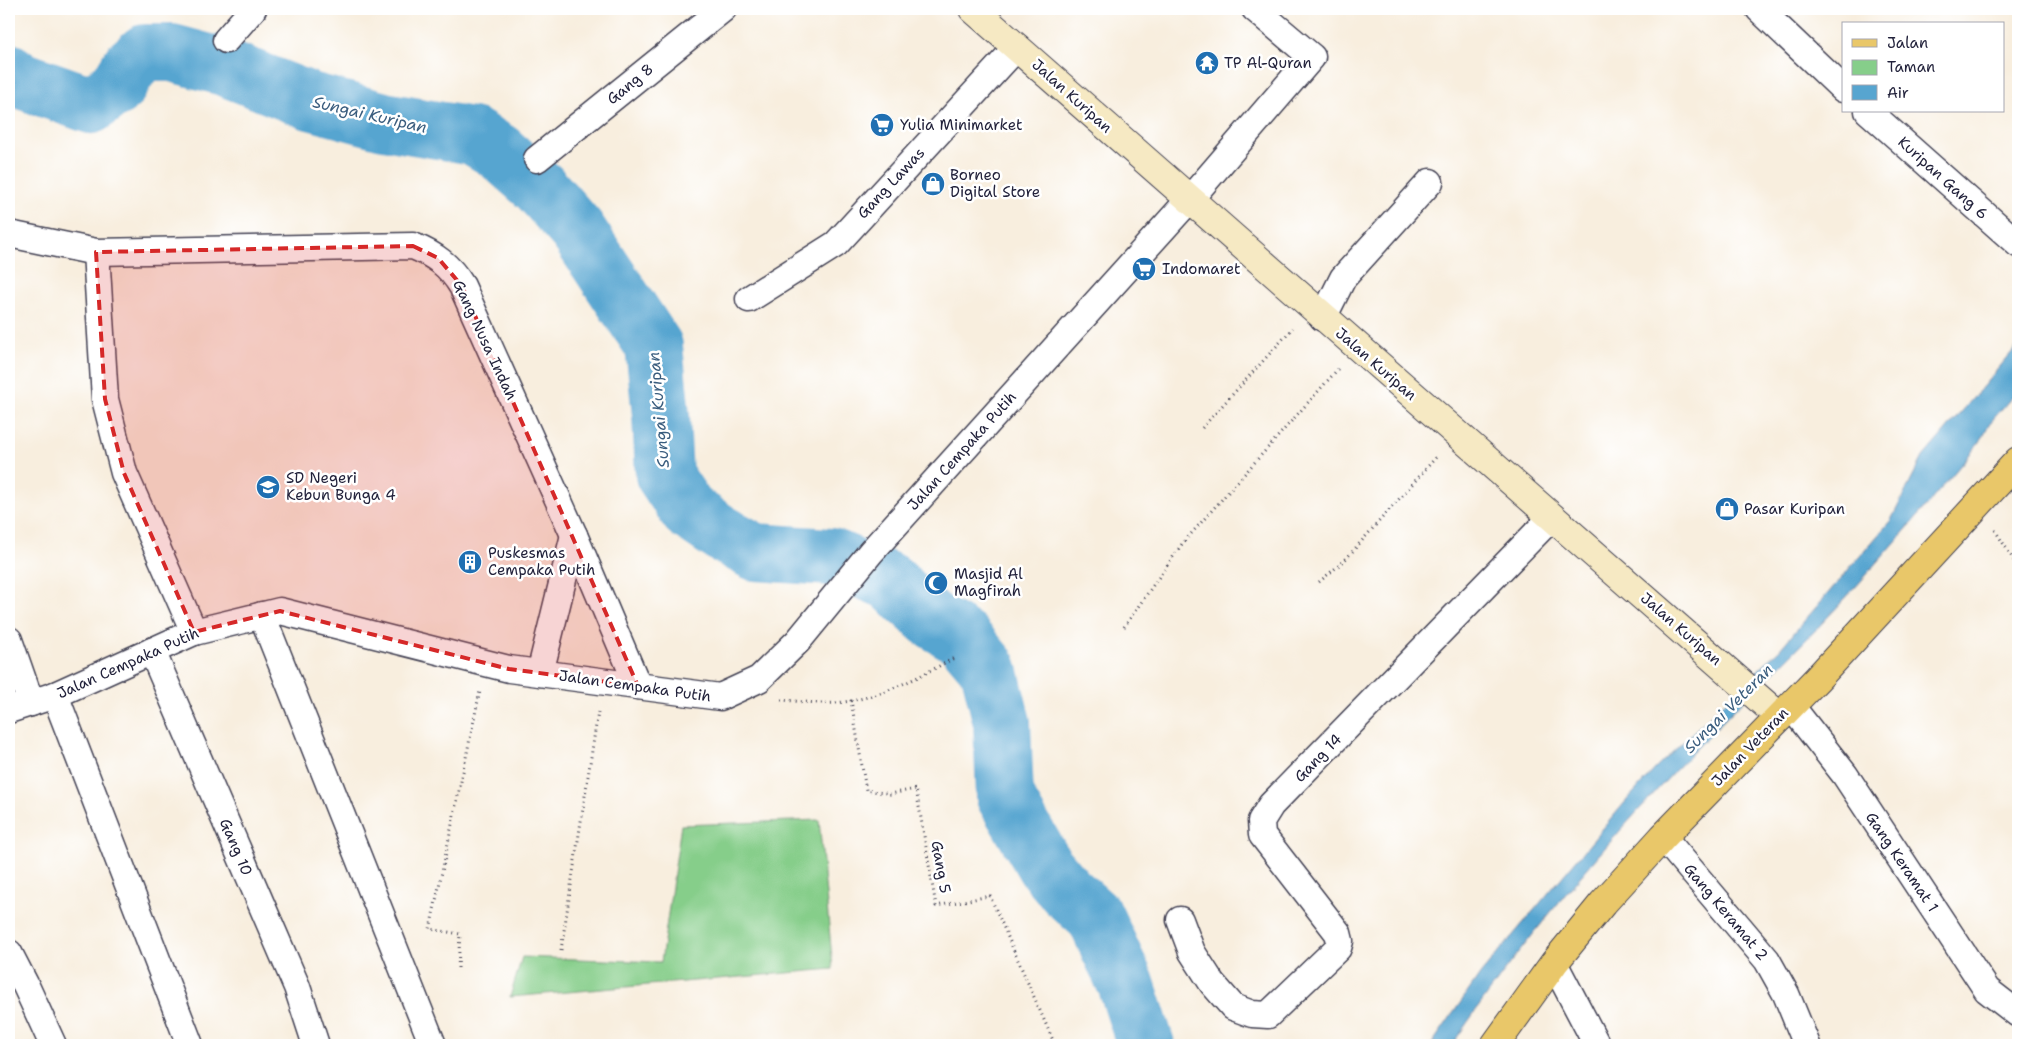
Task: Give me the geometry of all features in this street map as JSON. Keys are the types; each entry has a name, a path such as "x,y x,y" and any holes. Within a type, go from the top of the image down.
{"main road":[{"name":"Jalan Kuripan","path":"973,9 1357,348 1728,670 1778,709"},
{"name":"Jalan Veteran","path":"1495,1045 1554,963 1603,903 1778,709 1979,505 2018,461"}],"street":[{"path":"226,40 253,9"},
{"name":"Gang 8","path":"537,159 724,9"},
{"name":"Jalan Cempaka Putih","path":"31,703 194,632 280,610 509,669 540,674 720,697 759,679 798,641 871,552 1189,200 1312,57 1255,9"},
{"path":"1759,9 1842,88"},
{"name":"Gang Lawas","path":"750,299 836,244 1016,47"},
{"name":"Kuripan Gang 6","path":"1869,112 2018,244"},
{"path":"1318,313 1343,278 1430,182"},
{"name":"Gang Nusa Indah","path":"9,234 96,252 413,246 438,258 455,274 462,286 574,535 638,686"},
{"path":"96,252 105,399 124,473 194,632"},
{"name":"Gang 14","path":"1180,920 1192,952 1212,983 1233,1007 1252,1014 1268,1015 1338,948 1340,941 1338,933 1262,835 1261,821 1271,805 1552,517"},
{"path":"540,674 574,535"},
{"path":"262,615 433,1045"},
{"path":"9,640 31,703 190,1045"},
{"name":"Gang 10","path":"152,651 296,987 316,1045"},
{"name":"Gang Keramat 1","path":"1778,709 1845,775 1987,990 2018,1014"},
{"name":"Gang Keramat 2","path":"1663,837 1767,960 1786,994 1807,1045"},
{"path":"9,953 53,1045"},
{"path":"1554,963 1597,1045"}],"path":[{"path":"1202,428 1318,313"},
{"path":"1124,627 1182,544 1357,348"},
{"path":"1320,582 1344,561 1456,434"},
{"path":"1979,505 2018,567"},
{"path":"777,700 833,703 878,694 922,676 956,657"},
{"path":"458,968 460,934 430,929 486,663"},
{"path":"561,950 602,681"},
{"name":"Gang 5","path":"851,700 866,790 890,794 916,788 936,906 990,896 1055,1045"}],"highlighted area":[{"path":"413,246 438,258 462,286 638,686 509,669 280,611 194,632 124,473 105,399 96,252"}],"green space":[{"path":"819,820 833,969 510,997 522,957 661,962 681,825"}],"water":[{"name":"Sungai Veteran","path":"2018,345 2018,390 1989,424 1980,442 1957,470 1838,607 1694,751 1620,831 1549,914 1483,1000 1452,1045 1431,1045 1481,973 1626,801 1656,768 1780,649 1891,520 1923,457"}],"waterway":[{"name":"Sungai Kuripan","path":"9,72 18,79 91,105 118,86 130,66 145,53 172,53 224,67 310,101 384,121 473,136 498,151 540,188 577,230 654,346 661,416 664,475 688,511 719,532 755,552 831,557 889,581 931,619 963,638 989,669 1002,723 1005,797 1045,866 1067,892 1095,917 1126,984 1146,1045"}],"place":[{"name":"TP Al-Quran","path":"1207,63"},
{"name":"Yulia Minimarket","path":"882,125"},
{"name":"Borneo Digital Store","path":"933,184"},
{"name":"Indomaret","path":"1144,269"},
{"name":"SD Negeri Kebun Bunga 4","path":"268,487"},
{"name":"Pasar Kuripan","path":"1727,509"},
{"name":"Puskesmas Cempaka Putih","path":"470,562"},
{"name":"Masjid Al Magfirah","path":"936,583"}]}
